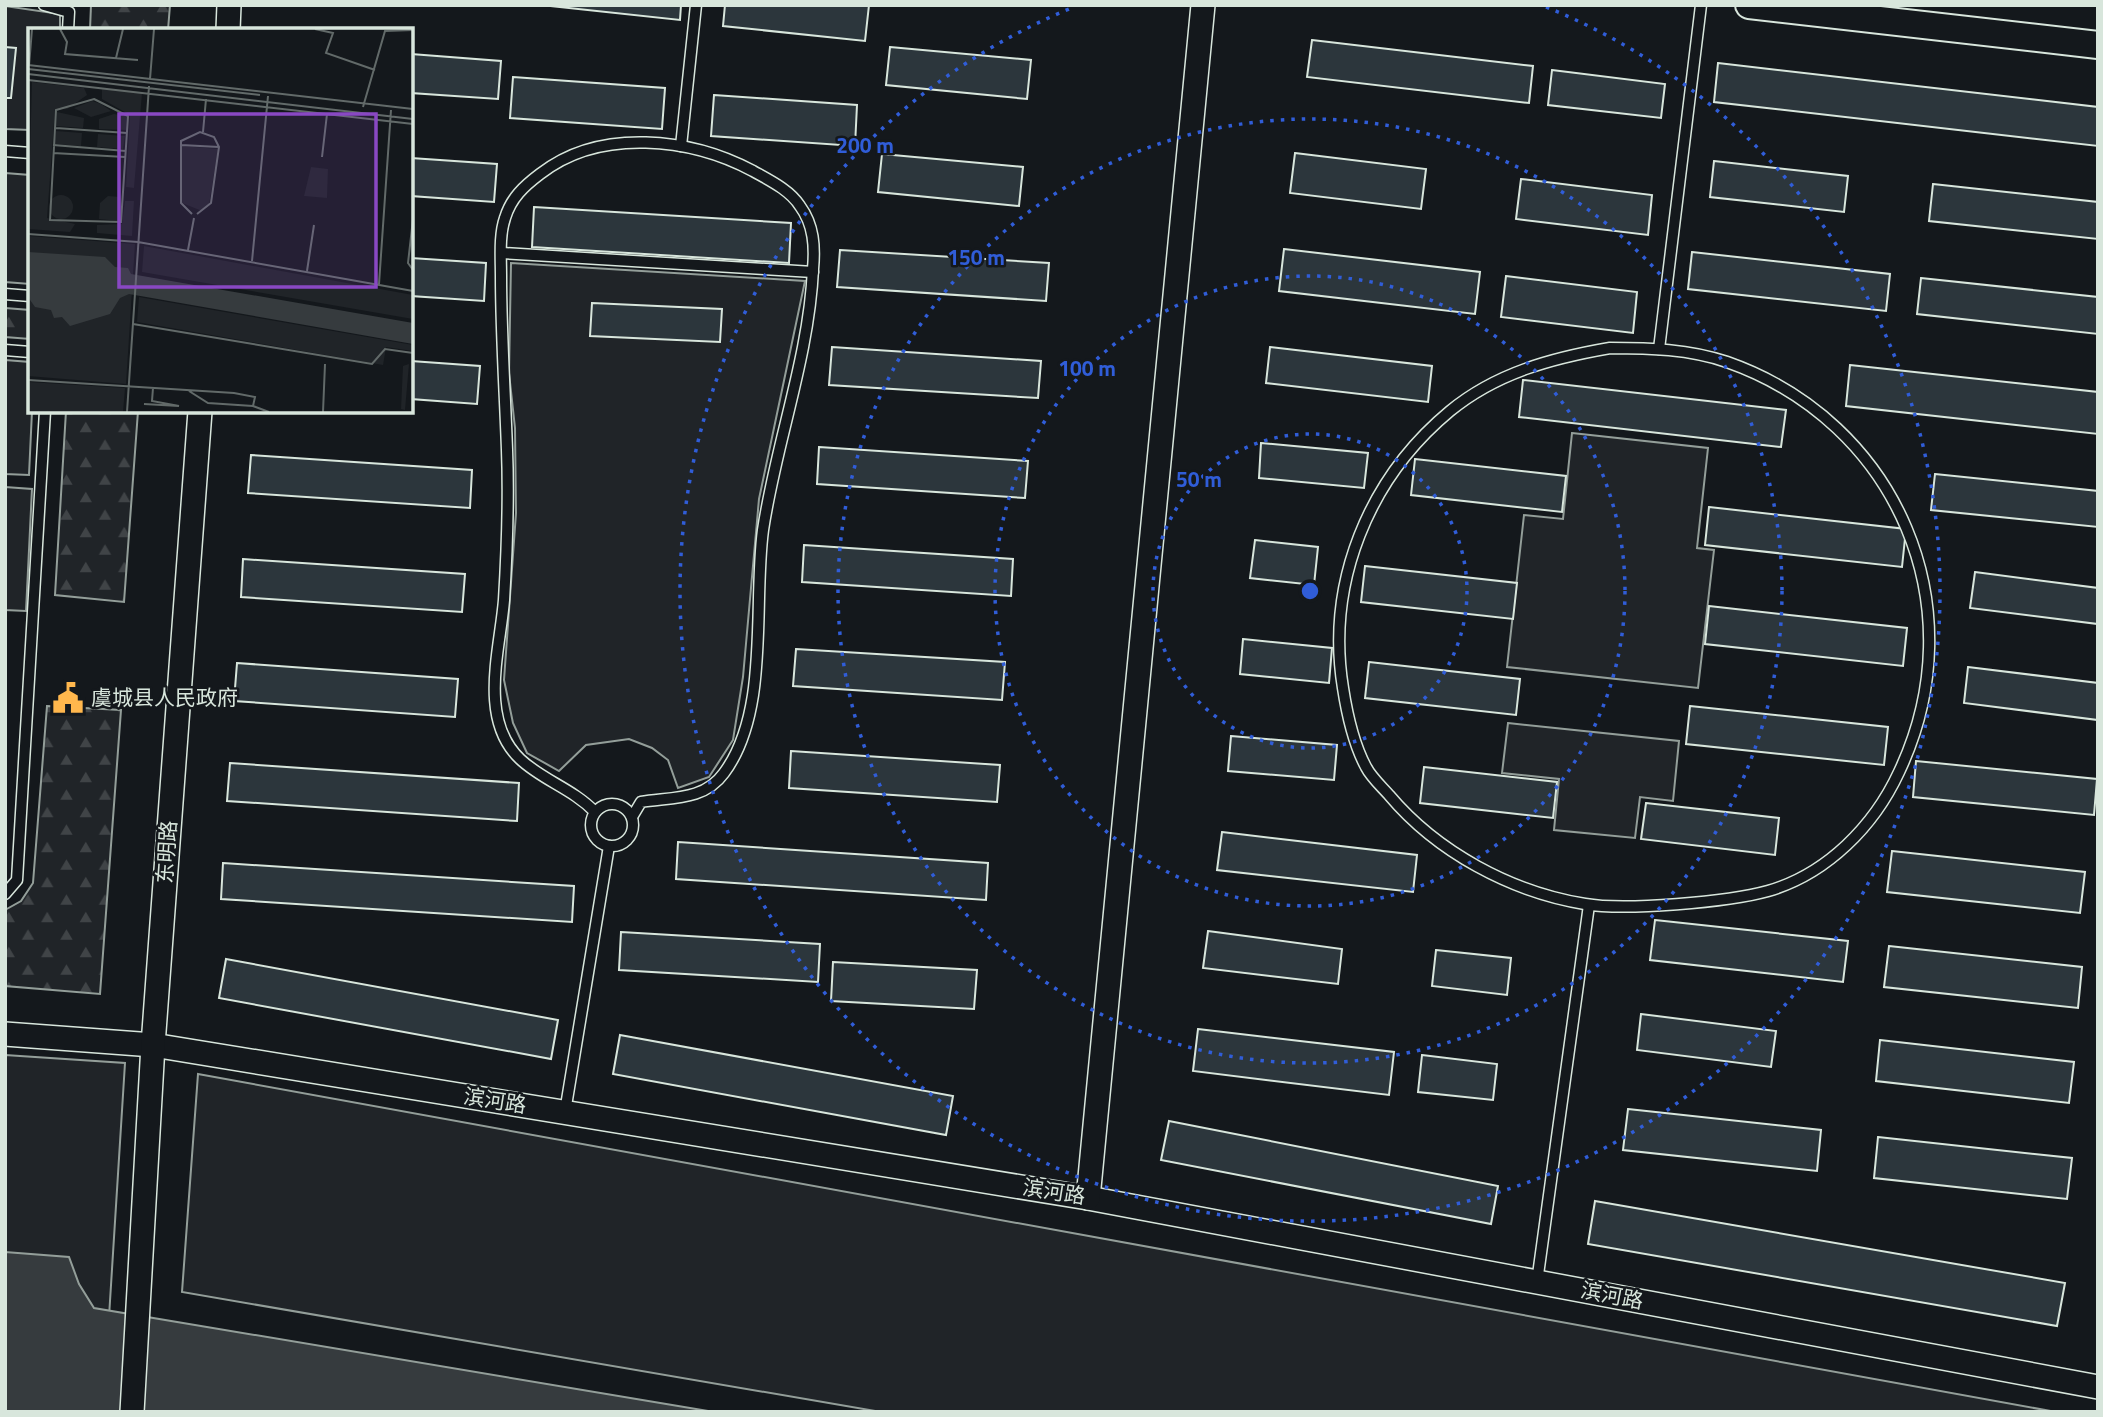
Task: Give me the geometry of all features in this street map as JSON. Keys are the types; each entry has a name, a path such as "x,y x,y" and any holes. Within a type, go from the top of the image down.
{"main road":[{"path":"1749,5 2098,45"}],"street":[{"path":"228,28 229,5"},
{"path":"1088,1198 1203,5"},
{"name":"东明路","path":"132,1412 153,1045 200,413"},
{"name":"滨河路","path":"5,1034 153,1045 1088,1198 2098,1387"}],"lane":[{"path":"44,5 69,12 68,28"},
{"path":"681,146 696,5"},
{"path":"1660,349 1701,5"},
{"path":"595,812 584,801 519,758 501,729 495,689 504,599 508,483 502,351 504,219 518,191 546,169 576,153 621,144 681,146 733,161 774,182 800,204 814,235 813,272 808,316 763,531 754,678 747,727 722,776 701,794 641,802 632,817"},
{"path":"5,151 28,153"},
{"path":"502,253 813,272"},
{"path":"5,294 28,296"},
{"path":"1610,348 1660,349 1725,361 1779,384 1827,418 1868,461 1900,510 1921,566 1930,624 1928,683 1914,740 1889,793 1860,833 1827,862 1770,890 1717,899 1589,905 1542,893 1452,852 1407,816 1366,768 1347,715 1338,659 1340,601 1354,546 1377,495 1410,448 1452,409 1500,379 1553,358 1610,348"},
{"path":"5,350 28,352"},
{"path":"5,894 17,880 45,413"},
{"path":"615,803 625,808 632,817 634,828 629,838 621,845 609,846 599,842 592,834 590,822 595,812 604,805 615,803"},
{"path":"565,1112 609,846"},
{"path":"1537,1282 1589,905"}],"green space":[{"path":"91,5 170,5 168,28 90,28"},
{"path":"5,6 60,14 60,28 28,28 28,130 5,129"},
{"path":"5,173 28,175 28,284 5,282"},
{"path":"511,263 805,281 759,499 743,677 733,740 709,777 678,788 668,760 652,748 629,739 586,745 559,771 527,753 513,723 504,680 516,513 515,428 509,373"},
{"path":"5,308 28,310 28,339 5,337"},
{"path":"5,360 28,362 28,413 32,413 29,475 5,474"},
{"path":"66,413 138,413 124,602 55,595"},
{"path":"1572,433 1708,448 1697,548 1714,550 1698,688 1507,667 1524,515 1563,519"},
{"path":"5,487 32,489 26,611 5,610"},
{"path":"47,706 121,710 100,994 5,986 5,910 21,901 33,883"},
{"path":"1508,723 1679,741 1673,801 1640,797 1635,838 1554,830 1559,779 1502,773"},
{"path":"5,1055 125,1063 103,1412 5,1412"},
{"path":"198,1074 2056,1412 881,1412 182,1292"}],"shaded area":[{"path":"5,1252 69,1257 79,1284 94,1308 714,1412 5,1412"}],"building":[{"path":"541,5 681,5 680,20"},
{"path":"725,5 869,5 865,41 723,26"},
{"path":"1312,40 1533,66 1529,103 1307,77"},
{"path":"5,47 16,48 11,98 5,98"},
{"path":"890,47 1031,60 1027,99 886,85"},
{"path":"413,54 501,61 498,99 413,93"},
{"path":"1718,63 2098,107 2098,146 1714,102"},
{"path":"1552,70 1665,84 1661,118 1548,105"},
{"path":"513,77 665,88 662,129 510,118"},
{"path":"714,95 857,105 855,146 711,136"},
{"path":"1295,153 1426,169 1421,209 1290,193"},
{"path":"882,154 1023,167 1019,206 878,192"},
{"path":"413,158 497,164 494,202 413,196"},
{"path":"1714,161 1848,176 1844,212 1710,197"},
{"path":"1521,179 1652,195 1648,235 1516,219"},
{"path":"1933,184 2098,202 2098,239 1929,221"},
{"path":"534,207 791,223 789,263 532,247"},
{"path":"1284,249 1480,272 1475,314 1279,291"},
{"path":"840,250 1049,263 1046,301 837,287"},
{"path":"1692,252 1890,274 1886,311 1688,289"},
{"path":"413,258 486,263 484,301 413,296"},
{"path":"1506,276 1637,292 1633,333 1501,317"},
{"path":"1921,278 2098,297 2098,334 1917,314"},
{"path":"592,303 722,309 720,342 590,336"},
{"path":"832,347 1041,361 1038,398 829,385"},
{"path":"1270,347 1432,366 1428,402 1266,383"},
{"path":"413,361 480,366 477,404 413,399"},
{"path":"1850,365 2098,392 2098,434 1846,406"},
{"path":"1523,380 1786,410 1781,447 1519,417"},
{"path":"1261,443 1368,453 1364,488 1259,478"},
{"path":"819,447 1028,461 1025,498 817,484"},
{"path":"251,455 472,470 470,508 248,493"},
{"path":"1415,459 1566,476 1562,512 1411,495"},
{"path":"1935,474 2098,491 2098,527 1931,510"},
{"path":"1709,507 1906,529 1902,567 1705,545"},
{"path":"1255,540 1318,547 1314,585 1250,578"},
{"path":"804,545 1013,559 1011,596 802,582"},
{"path":"243,559 465,574 462,612 241,597"},
{"path":"1365,566 1517,583 1513,619 1361,602"},
{"path":"1975,572 2098,588 2098,624 1970,608"},
{"path":"1709,606 1907,628 1903,666 1705,644"},
{"path":"1243,639 1332,648 1329,683 1240,674"},
{"path":"796,649 1005,662 1002,700 793,686"},
{"path":"1369,662 1520,679 1516,715 1365,698"},
{"path":"237,663 458,679 455,717 234,701"},
{"path":"1968,667 2098,683 2098,720 1964,703"},
{"path":"1690,706 1888,727 1884,765 1686,744"},
{"path":"1231,736 1337,745 1334,780 1228,771"},
{"path":"791,751 1000,765 997,802 789,788"},
{"path":"1916,761 2097,779 2094,815 1913,797"},
{"path":"230,763 519,783 517,821 227,801"},
{"path":"1424,767 1557,782 1553,818 1420,803"},
{"path":"1646,803 1779,818 1775,855 1641,839"},
{"path":"1222,832 1417,855 1413,892 1217,870"},
{"path":"678,842 988,863 986,900 676,879"},
{"path":"1892,851 2085,872 2080,913 1887,892"},
{"path":"223,863 574,886 572,922 221,899"},
{"path":"1655,920 1848,941 1843,982 1650,960"},
{"path":"1208,931 1342,949 1338,984 1203,968"},
{"path":"621,932 820,944 818,982 619,970"},
{"path":"1889,946 2082,967 2078,1008 1884,987"},
{"path":"1436,950 1511,958 1507,995 1432,986"},
{"path":"226,959 558,1020 551,1059 219,998"},
{"path":"833,962 977,970 974,1009 831,1001"},
{"path":"1641,1014 1776,1031 1771,1067 1637,1050"},
{"path":"1198,1029 1394,1052 1389,1095 1193,1071"},
{"path":"620,1035 953,1096 946,1135 613,1074"},
{"path":"1880,1040 2074,1062 2069,1103 1876,1081"},
{"path":"1422,1055 1497,1064 1493,1100 1418,1092"},
{"path":"1628,1109 1821,1130 1817,1171 1623,1150"},
{"path":"1169,1121 1498,1186 1491,1224 1161,1160"},
{"path":"1878,1137 2072,1158 2067,1199 1874,1178"},
{"path":"1595,1201 2065,1283 2057,1326 1588,1244"}],"place":[{"name":"虞城县人民政府","path":"68,698"}]}
